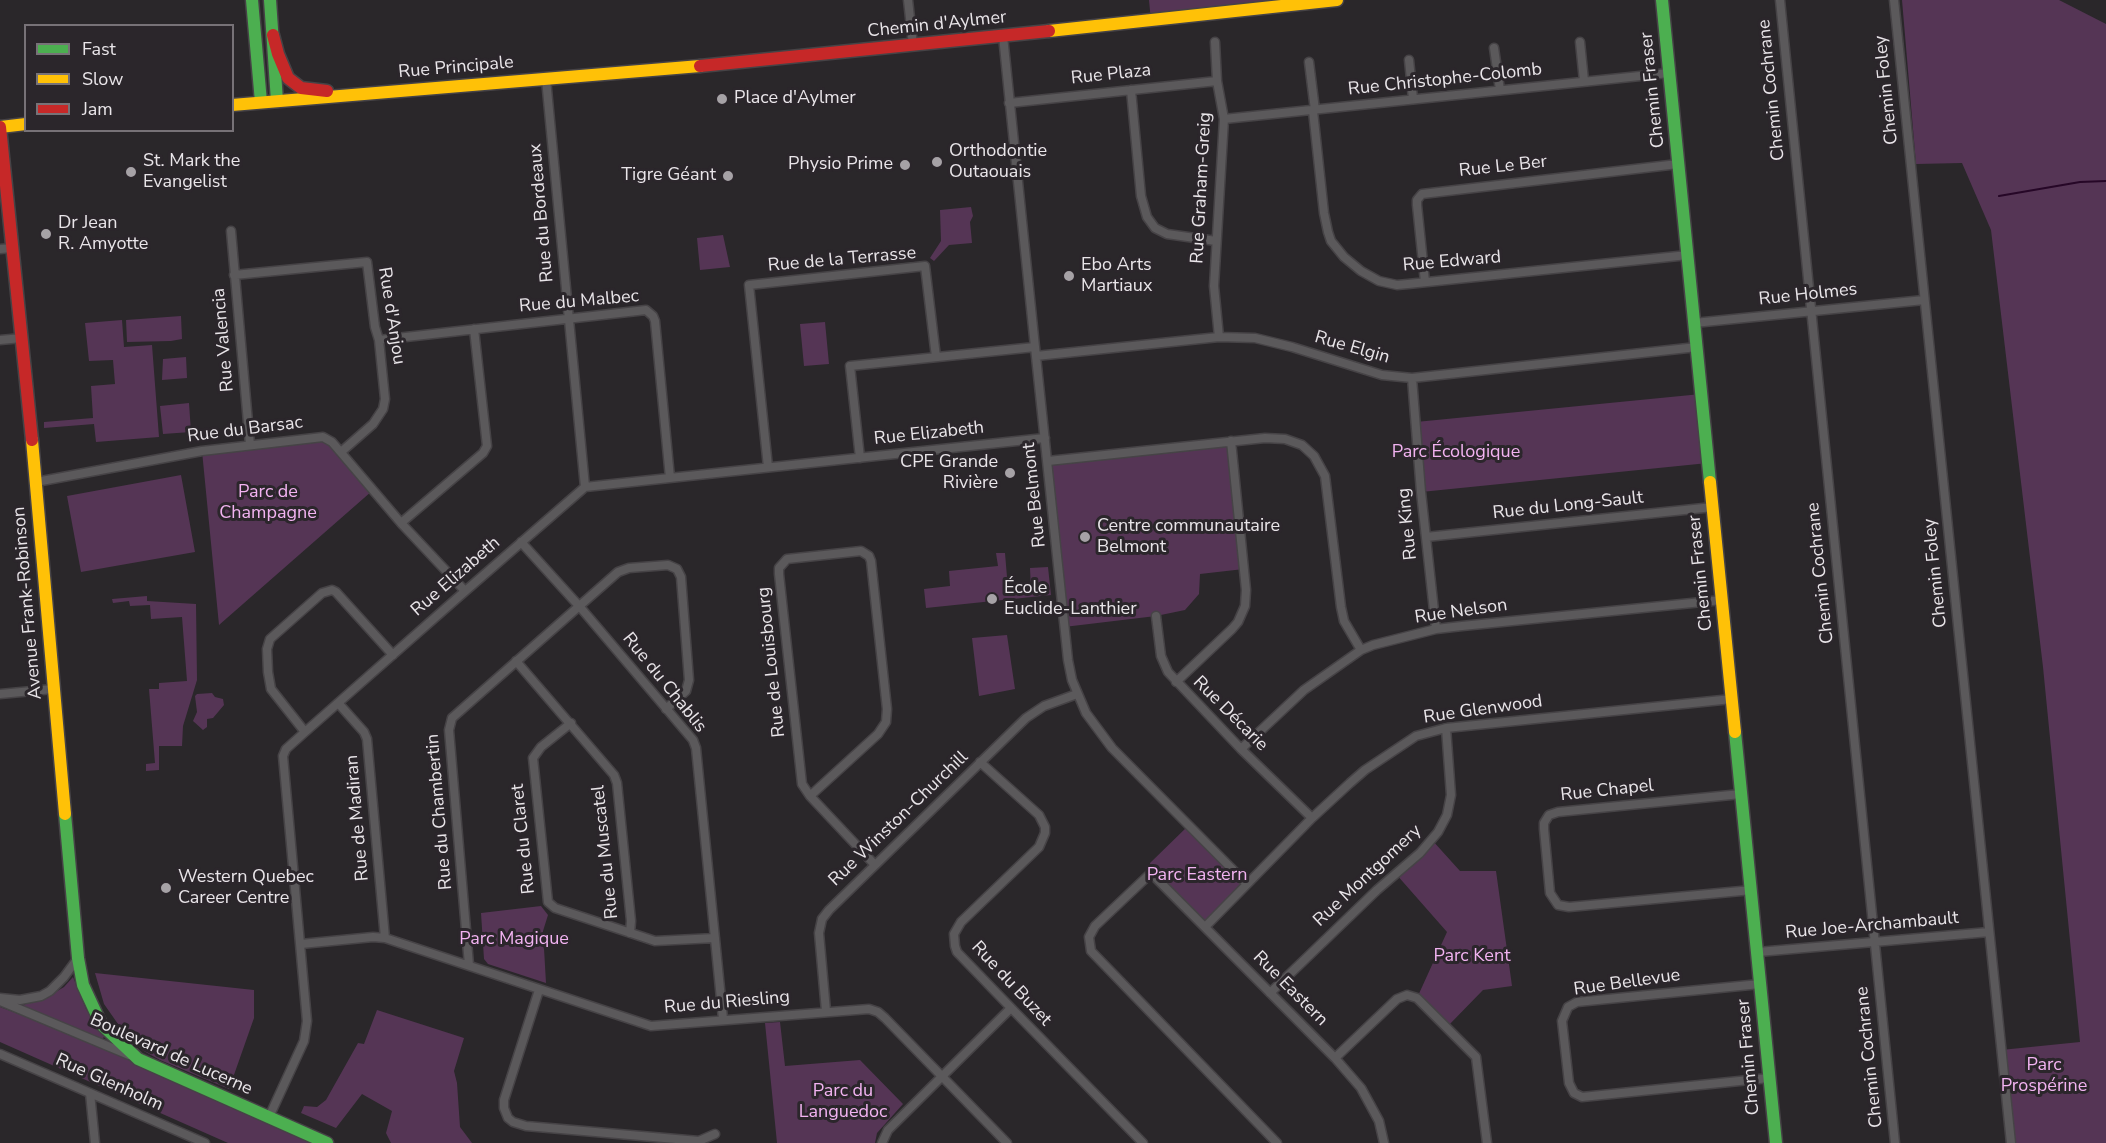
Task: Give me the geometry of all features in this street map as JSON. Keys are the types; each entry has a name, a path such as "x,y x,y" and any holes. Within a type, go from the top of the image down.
{"main road":[{"path":"252,0 261,102"},
{"path":"270,0 277,101"},
{"name":"Chemin d'Aylmer","path":"683,68 1337,0"},
{"name":"Chemin Fraser","path":"1662,0 1776,1143"},
{"path":"273,35 282,67 291,82 308,89 358,94"},
{"name":"Rue Principale","path":"234,105 683,68"},
{"path":"0,126 24,124"},
{"name":"Avenue Frank-Robinson","path":"0,126 6,249 21,338 36,482 78,958 85,991 101,1024 138,1059"},
{"name":"Boulevard de Lucerne","path":"138,1059 327,1143"}],"street":[{"path":"908,0 913,45"},
{"name":"Chemin Cochrane","path":"1780,0 1895,1143"},
{"name":"Chemin Foley","path":"1894,0 2011,1143"},
{"name":"Rue Belmont","path":"1003,36 1068,660 1077,694 1091,722 1112,748 1247,884"},
{"name":"Rue Graham-Greig","path":"1215,42 1217,81 1224,119 1214,286 1219,337"},
{"path":"1580,42 1584,81"},
{"path":"1494,48 1500,90"},
{"path":"1409,60 1413,99"},
{"name":"Rue Edward","path":"1310,62 1323,213 1331,241 1352,264 1379,281 1398,285 1688,255"},
{"name":"Rue Christophe-Colomb","path":"1224,119 1669,73"},
{"name":"Rue du Bordeaux","path":"546,79 585,487"},
{"name":"Rue Plaza","path":"1009,103 1217,81"},
{"path":"1131,90 1142,203 1147,217 1155,228 1167,234 1216,241"},
{"name":"Rue Le Ber","path":"1425,282 1416,205 1416,200 1422,194 1678,164"},
{"name":"Rue Valencia","path":"231,231 250,445"},
{"name":"Rue d'Anjou","path":"234,275 368,262 385,389 383,409 367,431 341,452"},
{"name":"Rue de la Terrasse","path":"768,468 749,285 925,266 936,357"},
{"name":"Rue Holmes","path":"1694,323 1924,300"},
{"name":"Rue du Malbec","path":"379,340 646,310 653,316 670,478"},
{"path":"401,524 483,453 487,446 474,329"},
{"name":"Rue Elgin","path":"860,458 850,366 936,357 1035,352 1219,337 1255,338 1274,342 1382,375 1412,378 1697,347"},
{"path":"0,340 21,338"},
{"name":"Rue King","path":"1412,378 1436,629"},
{"name":"Rue du Barsac","path":"36,482 202,451 323,437 333,442 401,524 465,591"},
{"name":"Rue Elizabeth","path":"269,1118 304,1041 306,1031 307,1010 283,756 286,749 304,732 339,704 585,487 1045,438"},
{"path":"1048,461 1265,438 1285,439 1302,446 1318,462 1327,484 1341,607 1344,621 1361,650"},
{"path":"1176,682 1232,629 1245,606 1246,590 1231,441"},
{"name":"Rue du Long-Sault","path":"1426,537 1713,507"},
{"name":"Rue du Chablis","path":"521,542 580,607 693,740 696,748 723,1019"},
{"name":"Rue de Louisbourg","path":"810,796 878,734 886,722 887,709 871,561 869,556 861,551 787,559 779,568 802,784 810,796 875,865"},
{"name":"Rue du Chambertin","path":"469,965 449,724 455,714 623,569 668,565 677,569 681,578 689,686 681,697 666,709"},
{"path":"304,732 271,689 267,672 267,649 270,639 322,593 332,590 336,592 393,655"},
{"name":"Rue Nelson","path":"1241,749 1304,690 1361,650 1399,638 1436,629 1722,600"},
{"name":"Rue Décarie","path":"1156,616 1162,662 1176,682 1312,818"},
{"name":"Rue du Muscatel","path":"516,661 609,767 617,783 631,921 630,933"},
{"path":"0,694 53,689"},
{"name":"Rue Winston-Churchill","path":"826,1011 819,926 829,910 1035,711 1077,694"},
{"name":"Rue Glenwood","path":"1205,927 1312,818 1365,770 1407,741 1425,732 1732,699"},
{"name":"Rue de Madiran","path":"339,704 364,732 367,740 385,938"},
{"name":"Rue du Claret","path":"571,723 541,747 533,758 546,898 550,906 662,942 715,938"},
{"name":"Rue Montgomery","path":"1270,993 1377,890 1420,853 1438,832 1447,815 1451,795 1446,728"},
{"name":"Rue du Buzet","path":"980,762 1039,815 1045,827 1043,840 1039,847 961,922 954,934 957,952 1143,1143"},
{"name":"Rue Chapel","path":"1741,794 1558,812 1549,815 1544,823 1548,872 1552,898 1563,907 1752,890"},
{"name":"Rue Eastern","path":"1277,1143 1091,951 1089,937 1095,926 1151,873 1335,1058 1369,1099 1379,1121 1384,1143"},
{"name":"Rue Joe-Archambault","path":"1758,952 1989,932"},
{"name":"Rue du Riesling","path":"301,944 373,937 385,938 651,1026 859,1008 878,1012 1006,1143"},
{"path":"0,1000 20,1000 41,996 64,978 78,958"},
{"name":"Rue Bellevue","path":"1760,984 1577,1002 1568,1007 1563,1021 1569,1083 1574,1093 1582,1097 1769,1078"},
{"path":"539,990 504,1100 508,1118 526,1126 699,1141 715,1134"},
{"path":"1335,1058 1397,999 1407,995 1417,998 1476,1057 1487,1143"},
{"name":"Boulevard de Lucerne","path":"0,1000 138,1059"},
{"path":"882,1143 888,1130 1011,1008"},
{"name":"Rue Glenholm","path":"0,1054 202,1142"},
{"path":"90,1093 95,1143"}],"green space":[{"path":"1149,0 1337,0 1151,21"},
{"name":"Parc Prospérine","path":"1902,0 2059,0 2106,24 2106,1143 2011,1143 2001,1050 2080,1042 2043,667 1991,230 1962,163 1916,164"},
{"path":"971,207 972,243 949,245 934,261 930,258 941,241 940,210"},
{"path":"723,235 730,267 700,270 697,238"},
{"path":"181,316 182,339 127,342 126,320"},
{"path":"122,320 124,347 152,345 159,437 96,442 94,424 44,428 44,422 93,418 91,386 115,384 113,360 89,361 85,323"},
{"path":"825,322 829,364 804,366 800,324"},
{"path":"186,357 187,378 162,380 163,359"},
{"name":"Parc Écologique","path":"1701,394 1708,463 1421,492 1416,422"},
{"path":"189,403 191,432 163,434 160,406"},
{"name":"Parc de Champagne","path":"323,437 372,491 219,625 202,451"},
{"path":"1231,441 1244,569 1200,574 1199,594 1185,610 1156,616 1064,627 1048,461"},
{"path":"181,475 195,552 81,572 67,496"},
{"path":"996,553 1005,553 1007,577 1003,578 1004,591 1031,589 1030,568 1048,567 1051,595 926,608 924,589 950,586 949,571 998,566"},
{"path":"147,596 147,601 196,604 197,680 183,726 182,746 159,746 159,770 146,771 146,764 155,763 149,689 159,689 159,683 187,681 182,617 151,619 150,605 130,606 129,601 113,603 112,599"},
{"path":"1007,635 1015,689 979,696 972,638"},
{"path":"212,693 215,697 223,699 224,705 213,718 207,719 207,727 203,730 193,721 197,712 195,696"},
{"name":"Parc Eastern","path":"1189,825 1247,884 1205,927 1151,873 1150,863"},
{"name":"Parc Kent","path":"1432,840 1460,871 1496,871 1512,986 1483,990 1447,1027 1417,998 1447,932 1396,874"},
{"name":"Parc Magique","path":"541,906 548,915 543,931 546,983 488,964 484,959 481,913"},
{"path":"95,973 254,990 254,1018 229,1089 142,1050 125,1034 104,1004"},
{"path":"73,977 86,1009 105,1036 102,1039 23,1006 29,1000 54,993 64,987"},
{"path":"0,1007 128,1055 324,1143 228,1143 0,1042"},
{"path":"377,1010 464,1038 454,1071 460,1127 472,1143 391,1143 386,1133 392,1111 362,1094 336,1128 301,1113 304,1106 317,1107 326,1100 358,1043 364,1044"},
{"name":"Parc du Languedoc","path":"780,1022 785,1066 860,1060 903,1104 877,1133 875,1143 777,1143 765,1023"}],"waterway":[{"path":"1999,196 2080,182 2106,181"}],"traffic: fast":[{"path":"252,0 261,102"},
{"path":"270,0 277,101"},
{"path":"1662,0 1710,482"},
{"path":"1735,732 1776,1143"},
{"path":"65,814 78,958 83,985 101,1024 138,1059 327,1143"}],"traffic: slow":[{"path":"1049,31 1337,0"},
{"path":"234,105 700,66"},
{"path":"0,127 24,124"},
{"path":"32,440 65,814"},
{"path":"1710,482 1735,732"}],"traffic: jam":[{"path":"700,66 1049,31"},
{"path":"273,35 288,78 301,88 327,91"},
{"path":"0,127 32,440"}],"place":[{"name":"Place d'Aylmer","path":"722,99"},
{"name":"Orthodontie Outaouais","path":"937,162"},
{"name":"Physio Prime","path":"905,165"},
{"name":"St. Mark the Evangelist","path":"131,172"},
{"name":"Tigre Géant","path":"728,176"},
{"name":"Dr Jean R. Amyotte","path":"46,234"},
{"name":"Ebo Arts Martiaux","path":"1069,276"},
{"name":"CPE Grande Rivière","path":"1010,473"},
{"name":"Centre communautaire Belmont","path":"1085,537"},
{"name":"École Euclide-Lanthier","path":"992,599"},
{"name":"Western Quebec Career Centre","path":"166,888"}]}
